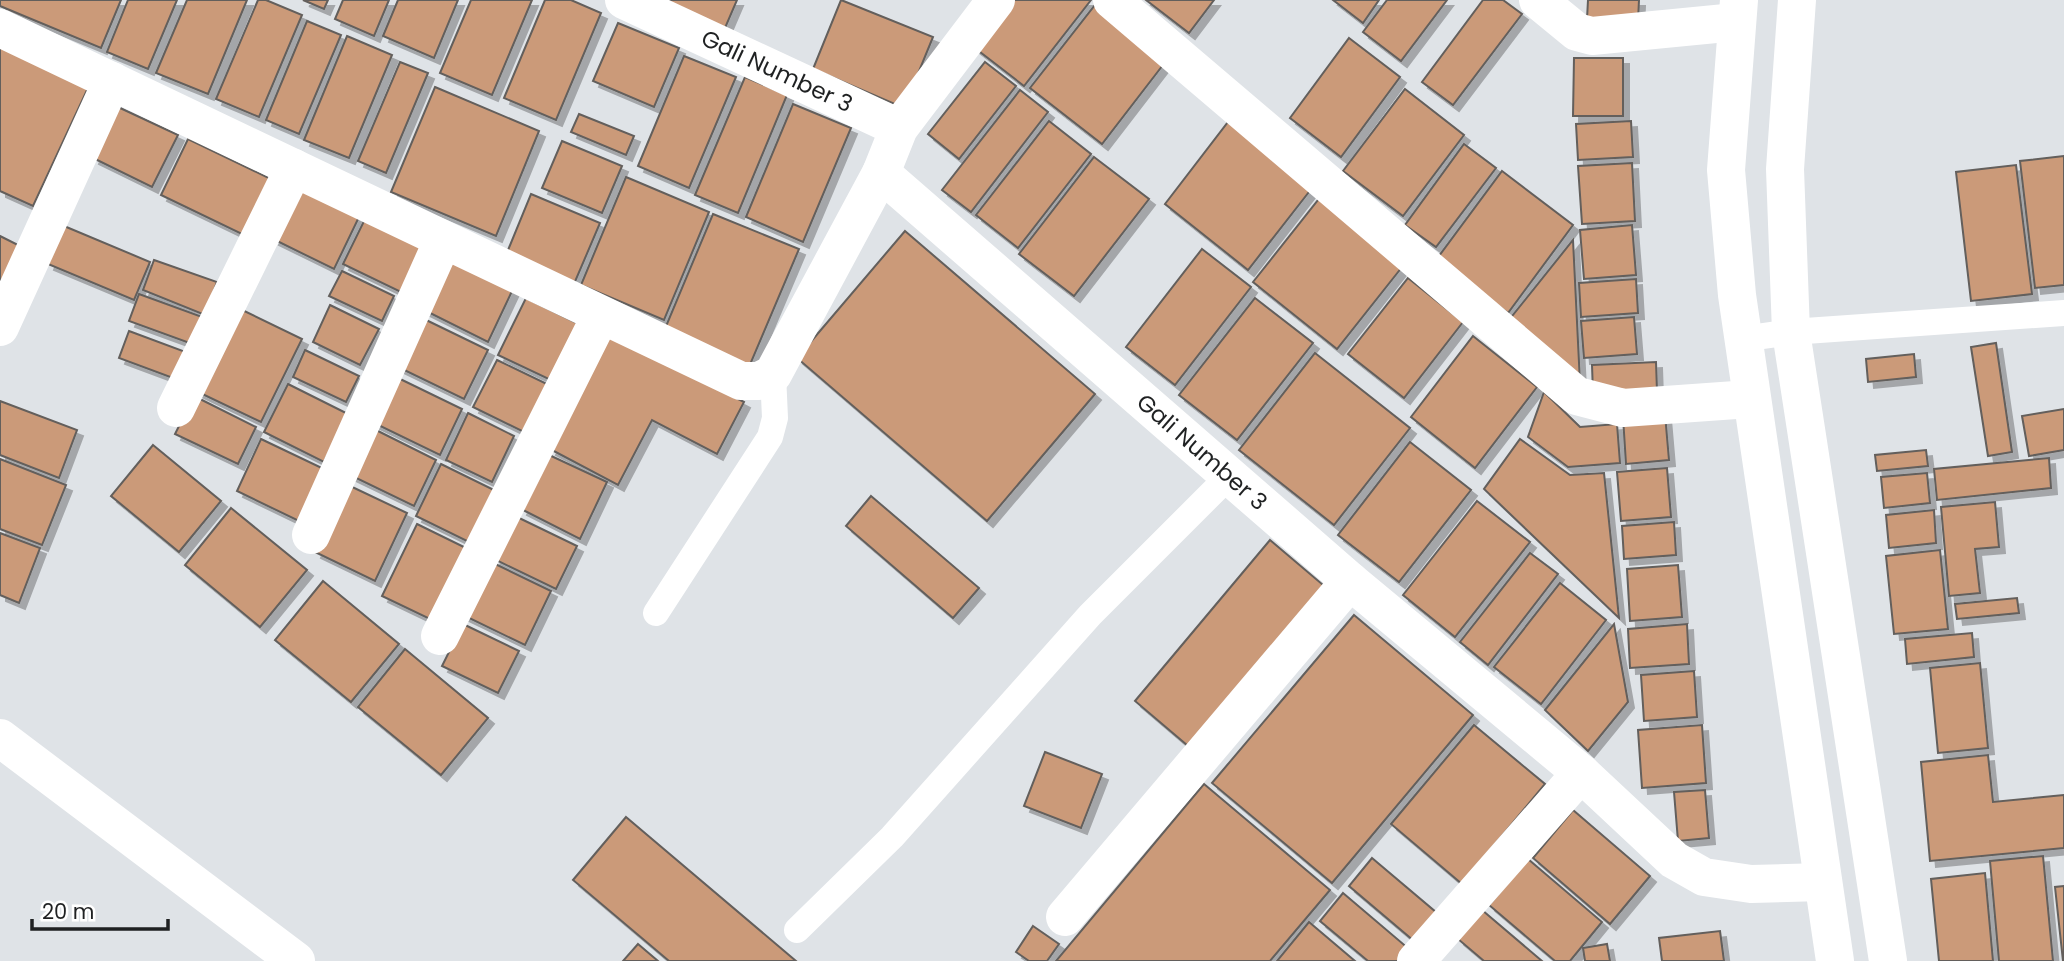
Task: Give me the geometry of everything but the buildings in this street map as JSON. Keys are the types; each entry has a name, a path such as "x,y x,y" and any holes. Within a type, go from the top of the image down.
{"street":[{"name":"Gali Number 3","path":"624,0 899,128"},
{"path":"0,28 741,381 758,381 774,374 880,173 899,128 996,0"},
{"path":"1112,0 1577,396 1623,408 1750,399"},
{"path":"1538,0 1577,32 1592,36 1737,11 1726,170 1742,339 1835,961"},
{"path":"1797,0 1784,169 1791,332 1888,961"},
{"path":"0,327 112,81"},
{"path":"176,408 294,168"},
{"name":"Gali Number 3","path":"880,173 1350,581 1581,773 1674,860 1704,877 1751,884 1823,882"},
{"path":"311,536 443,240"},
{"path":"440,636 601,315"},
{"path":"1065,917 1350,581"},
{"path":"0,738 296,961"},
{"path":"1416,961 1581,773"}],"lane":[{"path":"1742,339 1791,332 2064,313"},
{"path":"656,613 770,437 775,418 774,374"},
{"path":"797,930 892,837 1090,615 1230,476"}]}
